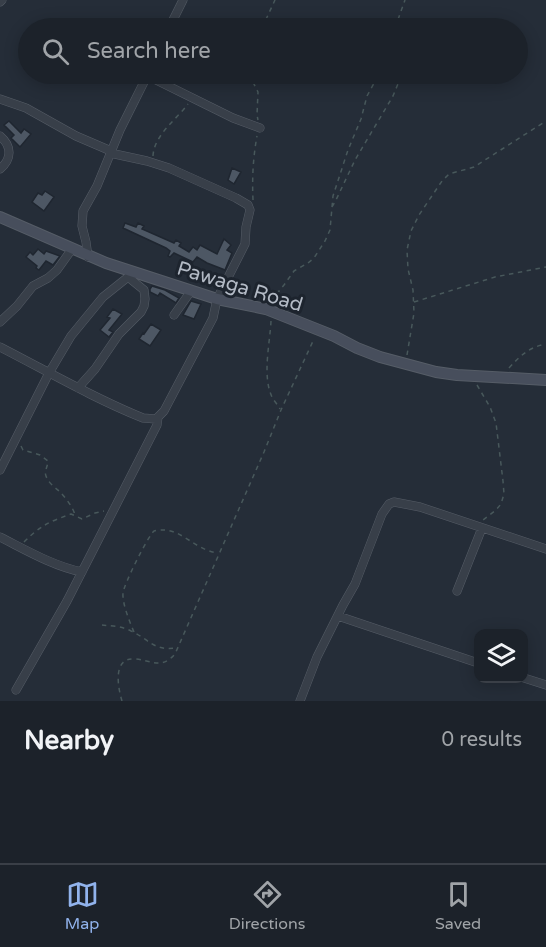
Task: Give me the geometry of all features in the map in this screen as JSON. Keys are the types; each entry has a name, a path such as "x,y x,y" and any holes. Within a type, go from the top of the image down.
{"main road":[{"name":"Pawaga Road","path":"0,217 132,275 217,299 268,310 372,354 405,364 436,372 471,376 546,380"}],"street":[{"path":"174,18 183,0"},
{"path":"88,257 82,226 83,211 97,186 144,84"},
{"path":"166,84 233,118 260,128"},
{"path":"0,99 26,108 76,136 111,152 169,168 236,198 248,205 250,209 245,244 217,299 213,318 164,411 156,419 143,418 78,388 0,347"},
{"path":"0,136 8,146 10,154 5,165 0,169"},
{"path":"0,322 17,306 30,289 57,270 72,249"},
{"path":"0,470 3,457 77,327 104,297 132,275 144,290 144,306 119,334 95,369 78,388"},
{"path":"174,315 191,291"},
{"path":"16,690 82,572 157,425 158,417"},
{"path":"300,701 317,657 355,584 382,514 389,504 394,502 409,504 546,549"},
{"path":"457,591 479,527"},
{"path":"0,537 65,568 82,572"},
{"path":"338,616 474,662"},
{"path":"528,679 546,685"}],"path":[{"path":"267,18 276,0"},
{"path":"399,18 405,0"},
{"path":"250,209 254,203 253,164 260,128 257,115 258,92 254,84"},
{"path":"281,410 272,397 268,378 268,310 274,297 294,271 308,263 319,252 330,230 331,208 348,150 374,84"},
{"path":"331,208 398,84"},
{"path":"153,163 153,148 192,97"},
{"path":"405,364 412,331 414,302 407,250 411,231 419,215 449,174 474,167 546,122"},
{"path":"414,302 495,277 546,267"},
{"path":"122,701 118,673 122,664 128,659 164,663 175,654 281,410 319,330"},
{"path":"500,377 526,351 546,344"},
{"path":"471,376 494,417 504,494 499,507 479,527"},
{"path":"21,446 23,450 40,455 48,461 46,476 72,507 75,515"},
{"path":"20,547 37,530 68,514 82,519 95,513 113,510"},
{"path":"134,632 123,600 123,592 147,539 154,531 160,529 174,532 202,549 218,553"},
{"path":"102,625 134,632 154,646 163,649 177,648"}],"building":[{"path":"9,121 21,133 24,129 31,134 20,147 11,138 14,135 4,125"},
{"path":"232,168 241,172 234,184 228,180"},
{"path":"45,191 54,197 44,211 32,202 38,193 42,195"},
{"path":"125,223 136,227 138,223 144,226 142,229 174,243 176,240 181,243 179,246 189,252 193,247 197,250 200,245 217,254 224,239 231,245 227,250 232,253 225,270 197,257 193,262 174,253 170,257 168,256 170,251 166,248 123,228"},
{"path":"38,249 44,254 46,251 60,256 53,265 46,261 39,270 26,257 30,252 33,255"},
{"path":"152,286 179,298 176,303 160,293 158,296 150,292"},
{"path":"191,301 201,304 194,319 183,315"},
{"path":"113,309 122,314 109,330 113,332 109,337 100,330 110,318 107,317"},
{"path":"151,324 161,330 150,346 139,339"}]}
